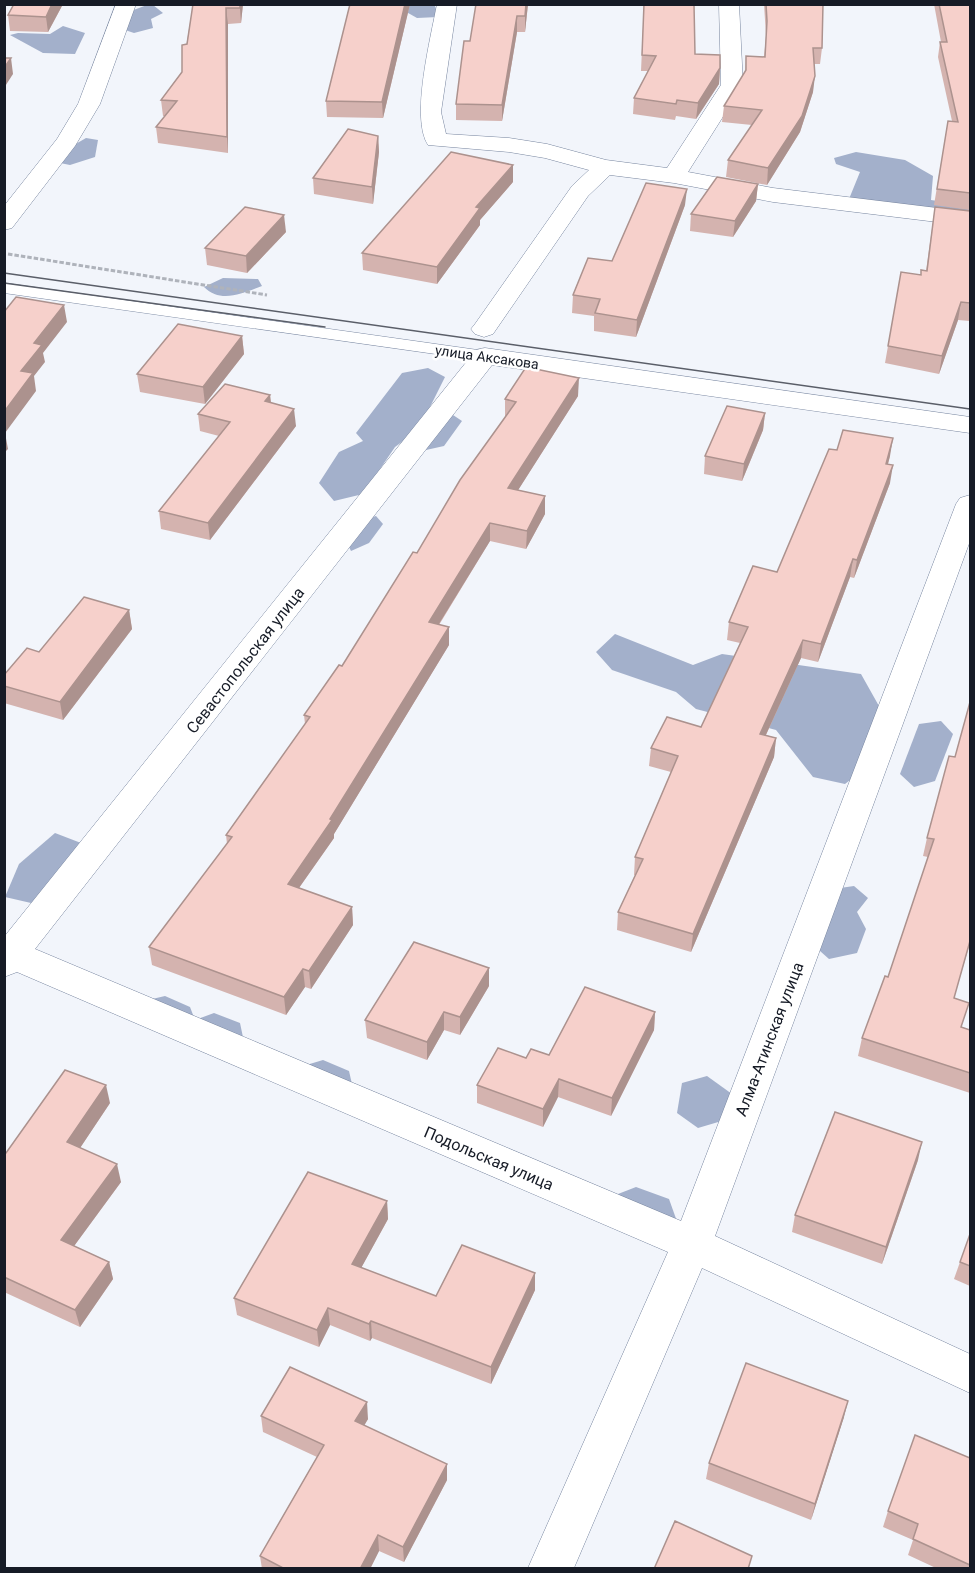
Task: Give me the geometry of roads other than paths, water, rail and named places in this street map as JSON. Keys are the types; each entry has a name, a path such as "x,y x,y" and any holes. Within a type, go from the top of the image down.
{"street":[{"path":"4,223 67,141 89,104 126,4"},
{"path":"447,4 430,112 436,140 509,145 547,151 605,167 674,176 773,195 970,219"},
{"path":"674,176 732,85 729,4"},
{"name":"Севастопольская улица","path":"7,956 485,343 580,191 605,167"},
{"name":"улица Аксакова","path":"485,343 970,425"},
{"name":"Алма-Атинская улица","path":"551,1569 692,1245 970,504"},
{"name":"Подольская улица","path":"7,956 692,1245 970,1374"}],"lane":[{"name":"улица Аксакова","path":"4,288 485,343"}],"tram line":[{"path":"4,273 970,409"},
{"path":"4,283 325,327"}]}
